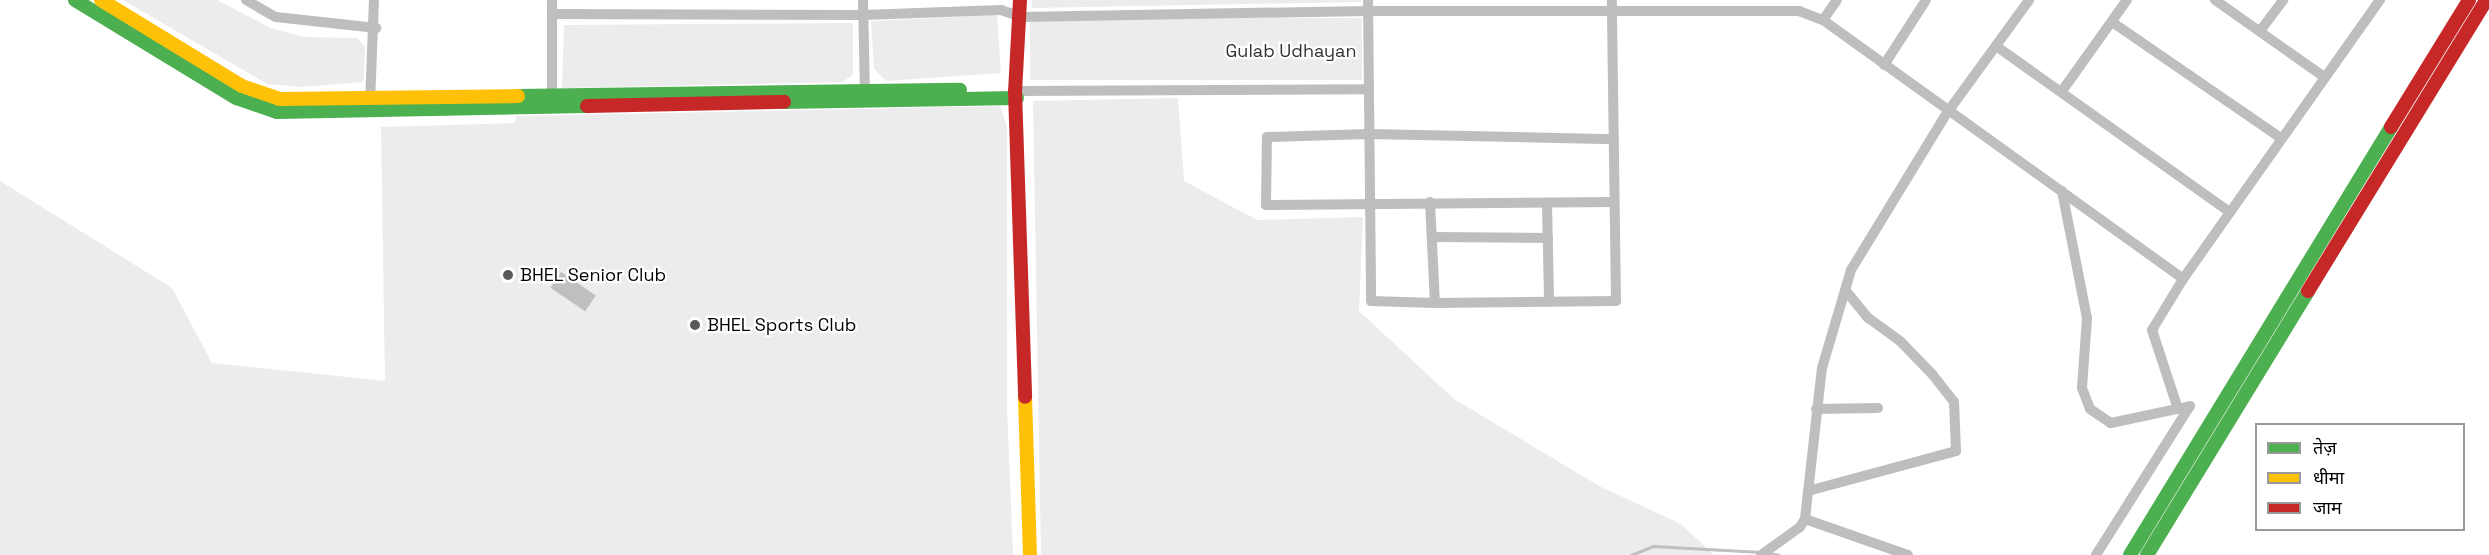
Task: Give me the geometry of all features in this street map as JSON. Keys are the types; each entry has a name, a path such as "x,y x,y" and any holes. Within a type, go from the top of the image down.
{"main road":[{"path":"75,0 236,98 277,112 370,104 1016,94"},
{"path":"101,0 242,86 279,99 370,104"},
{"path":"1020,0 1016,94 1030,555"},
{"path":"2147,555 2396,133 2469,0"},
{"path":"2130,555 2396,133 2486,0"}],"street":[{"path":"246,0 276,17 376,28"},
{"path":"370,104 376,28 374,0"},
{"path":"552,0 552,100"},
{"path":"862,0 866,95"},
{"path":"1823,20 1837,0"},
{"path":"1884,65 1926,0"},
{"path":"1761,555 1802,523 1808,491 1822,368 1851,270 1947,113 2029,0"},
{"path":"2062,91 2127,0"},
{"path":"2215,0 2324,77"},
{"path":"2260,31 2283,0"},
{"path":"2178,408 2151,330 2182,279 2380,0"},
{"path":"552,14 863,15 1001,10 1021,17 1368,5 1777,5 1823,20 1947,113 2062,191 2182,279"},
{"path":"1368,5 1367,89 1372,203 1371,301 1435,303 1616,301 1612,5"},
{"path":"2112,22 2281,138"},
{"path":"1996,46 2230,212"},
{"path":"1016,94 1367,89"},
{"path":"1613,202 1266,205 1268,137 1369,134 1614,139"},
{"path":"2062,191 2087,318 2082,388 2090,409 2111,423 2190,406 2096,555"},
{"path":"1430,202 1435,303"},
{"path":"1547,203 1549,302"},
{"path":"1433,237 1548,238"},
{"path":"1808,491 1956,451 1954,402 1933,375 1900,341 1868,318 1845,290"},
{"path":"1816,409 1878,408"},
{"path":"1802,523 1908,555"}],"green space":[{"path":"123,0 217,0 271,28 304,37 357,38 365,46 364,79 362,82 301,87 267,84"},
{"path":"1032,0 1361,0 1361,2 1032,8"},
{"path":"997,15 1001,73 886,81 874,69 871,21"},
{"name":"Gulab Udhayan","path":"1030,18 1362,18 1362,80 1030,80"},
{"path":"853,23 853,75 842,82 562,88 564,25"},
{"path":"1178,98 1184,181 1257,220 1363,217 1359,311 1454,399 1601,487 1681,524 1714,555 1041,555 1033,101"},
{"name":"BHEL Sports Club","path":"1000,106 1007,127 1007,408 1013,555 0,555 0,181 172,288 212,363 385,381 381,127 515,123 516,116"}],"shaded area":[{"path":"561,272 596,295 585,311 550,288"}],"waterway":[{"path":"1631,555 1653,546 1761,552"},
{"path":"1770,553 1779,555"}],"traffic: fast":[{"path":"75,0 236,98 277,112 587,106"},
{"path":"518,96 960,90"},
{"path":"784,102 1017,98"},
{"path":"2130,555 2391,127"},
{"path":"2147,555 2308,291"}],"traffic: slow":[{"path":"101,0 242,86 279,99 518,96"},
{"path":"1025,397 1030,555"}],"traffic: jam":[{"path":"1020,0 1015,91 1025,397"},
{"path":"2391,127 2469,0"},
{"path":"2308,291 2486,0"},
{"path":"587,106 784,102"}],"place":[{"name":"BHEL Senior Club","path":"508,275"},
{"name":"BHEL Sports Club","path":"695,325"}]}
